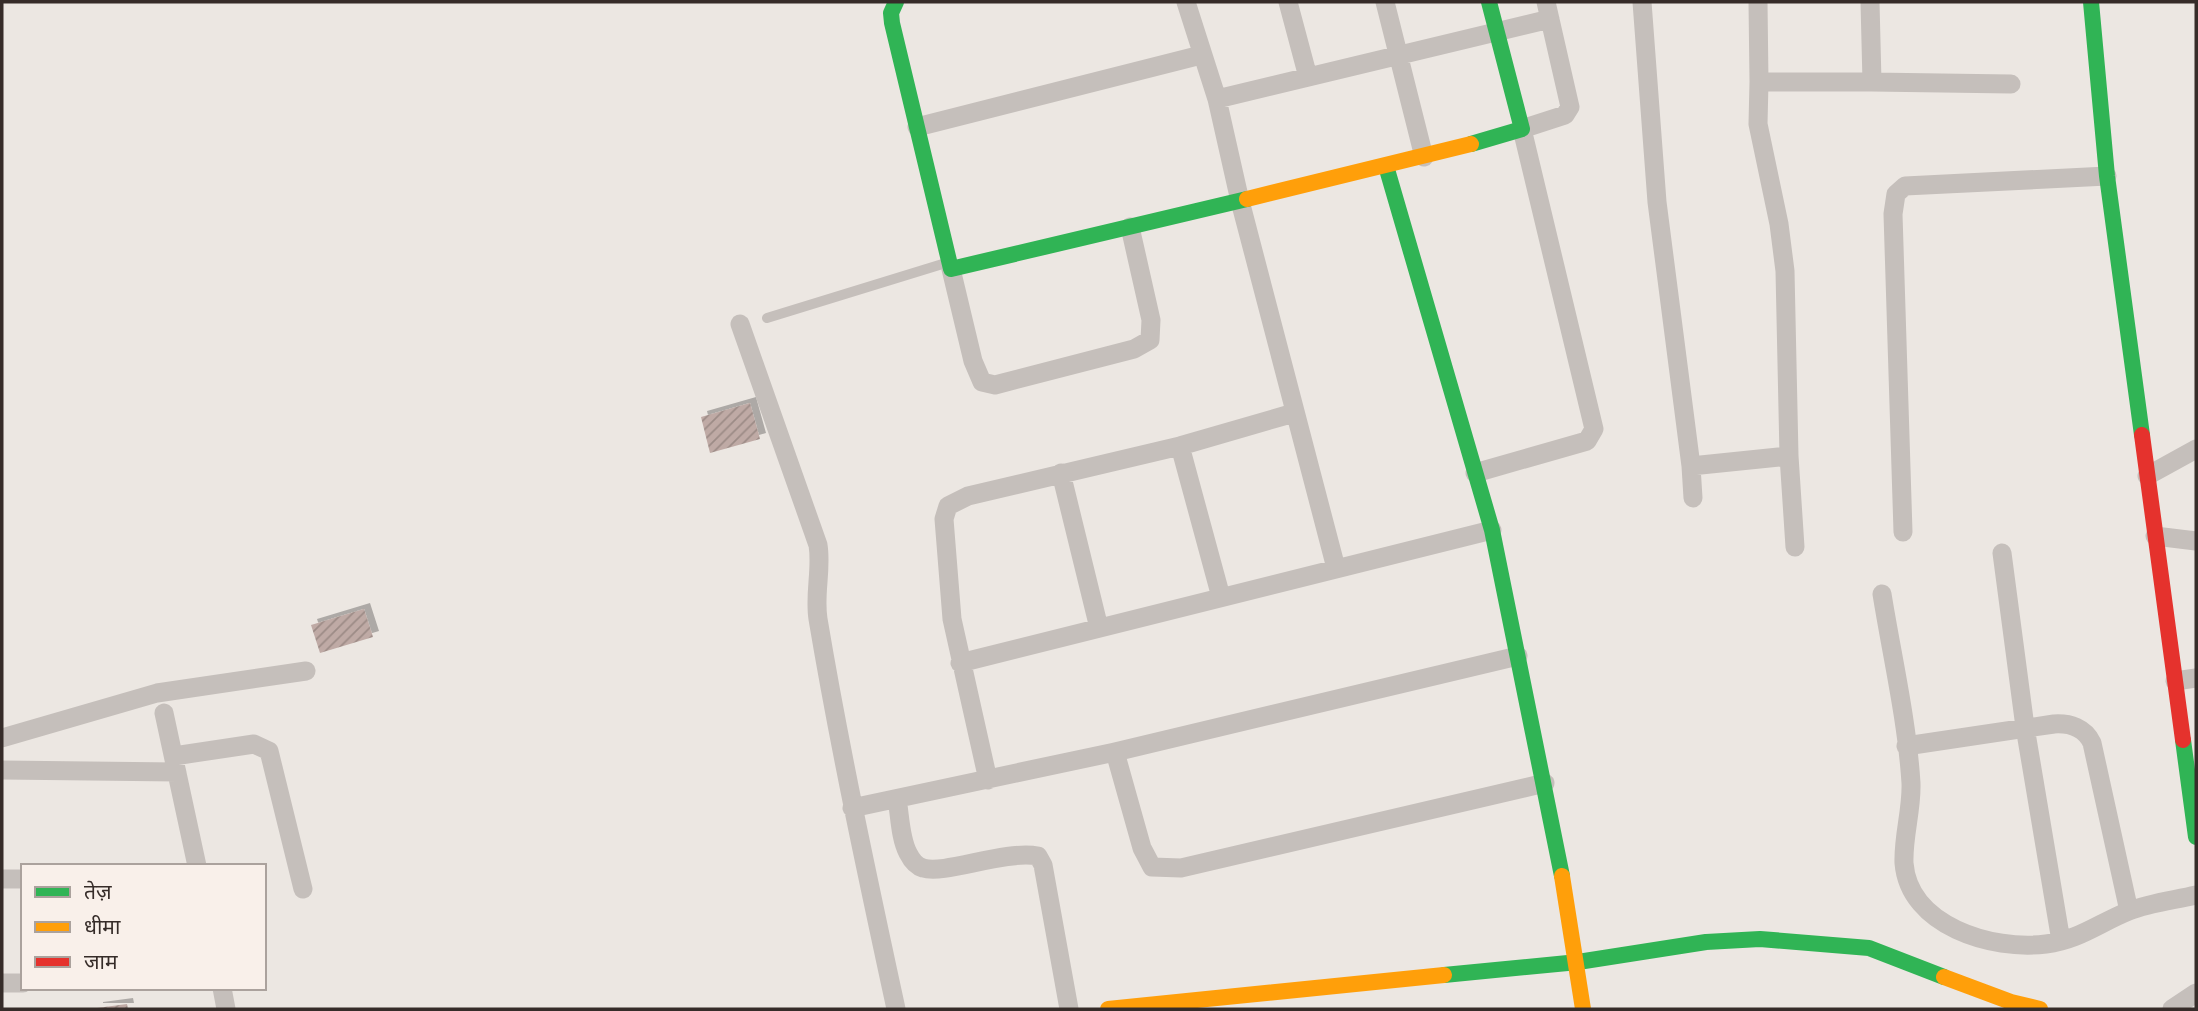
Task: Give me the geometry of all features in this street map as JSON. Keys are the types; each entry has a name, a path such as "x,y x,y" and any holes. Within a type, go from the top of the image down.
{"street":[{"path":"895,2 891,13 892,23 950,265 982,382 995,385 1134,349 1150,340 1151,320 1130,227"},
{"path":"1186,2 1200,55 1217,99 1240,201 1336,568"},
{"path":"1288,2 1308,77"},
{"path":"1385,2 1424,157"},
{"path":"1475,473 1587,441 1594,429 1489,2"},
{"path":"1642,2 1657,202 1693,498"},
{"path":"1758,2 1758,124 1779,224 1785,271 1789,456 1795,547"},
{"path":"1870,2 1871,82"},
{"path":"2091,2 2107,176 2196,837"},
{"path":"950,265 1130,227 1424,157 1565,115 1570,107 1548,11 1496,32 1217,99"},
{"path":"917,127 1200,55"},
{"path":"1759,82 2011,84"},
{"path":"1386,166 1492,530 1545,783 1578,961 1583,1009"},
{"path":"1903,532 1893,214 1896,194 1905,186 2107,176"},
{"path":"740,324 818,545 820,558 817,612 852,808 896,1009"},
{"path":"988,780 960,663 948,577 944,519 948,506 968,496 1180,446 1294,413"},
{"path":"1180,446 1221,597"},
{"path":"2147,476 2196,449"},
{"path":"1691,466 1789,456"},
{"path":"1062,473 1099,628"},
{"path":"960,663 1492,530"},
{"path":"2155,536 2196,541"},
{"path":"2002,554 2025,727 2061,941"},
{"path":"1882,594 1906,746 1911,804 1904,862 1915,897 1950,927 1985,940 2025,945 2061,941 2094,930 2129,911 2196,895"},
{"path":"852,808 1115,752 1518,656"},
{"path":"2,738 157,692 306,671"},
{"path":"2175,681 2196,678"},
{"path":"164,713 197,864"},
{"path":"1906,746 2025,727 2061,723 2073,725 2089,737 2129,911"},
{"path":"2,770 175,764 246,745 263,746 269,751 303,889"},
{"path":"1115,752 1142,848 1152,867 1159,870 1181,868 1545,783"},
{"path":"897,799 906,851 914,863 923,868 935,869 999,856 1038,856 1043,865 1069,1009"},
{"path":"2,879 21,879"},
{"path":"1108,1009 1158,1007 1578,961 1706,942 1803,940 1869,947 2011,1002 2040,1009"},
{"path":"2,983 21,983"},
{"path":"222,990 226,1009"},
{"path":"2172,1009 2196,993"}],"lane":[{"path":"767,318 950,265"}],"building":[{"path":"750,403 760,439 710,453 701,417"},
{"path":"364,609 373,637 320,653 311,625"},
{"path":"127,1004 128,1009 97,1009 97,1008"}],"traffic: fast":[{"path":"896,2 891,13 892,23 951,269 1247,199"},
{"path":"1471,144 1522,129 1489,2"},
{"path":"2091,2 2107,176 2142,435"},
{"path":"1386,166 1492,530 1562,876"},
{"path":"2183,740 2196,837"},
{"path":"1444,975 1578,962 1706,942 1760,939 1869,948 1944,977"}],"traffic: slow":[{"path":"1247,199 1471,144"},
{"path":"1562,876 1583,1009"},
{"path":"1108,1009 1444,975"},
{"path":"1944,977 2011,1002 2040,1009"}],"traffic: jam":[{"path":"2142,435 2183,740"}]}
